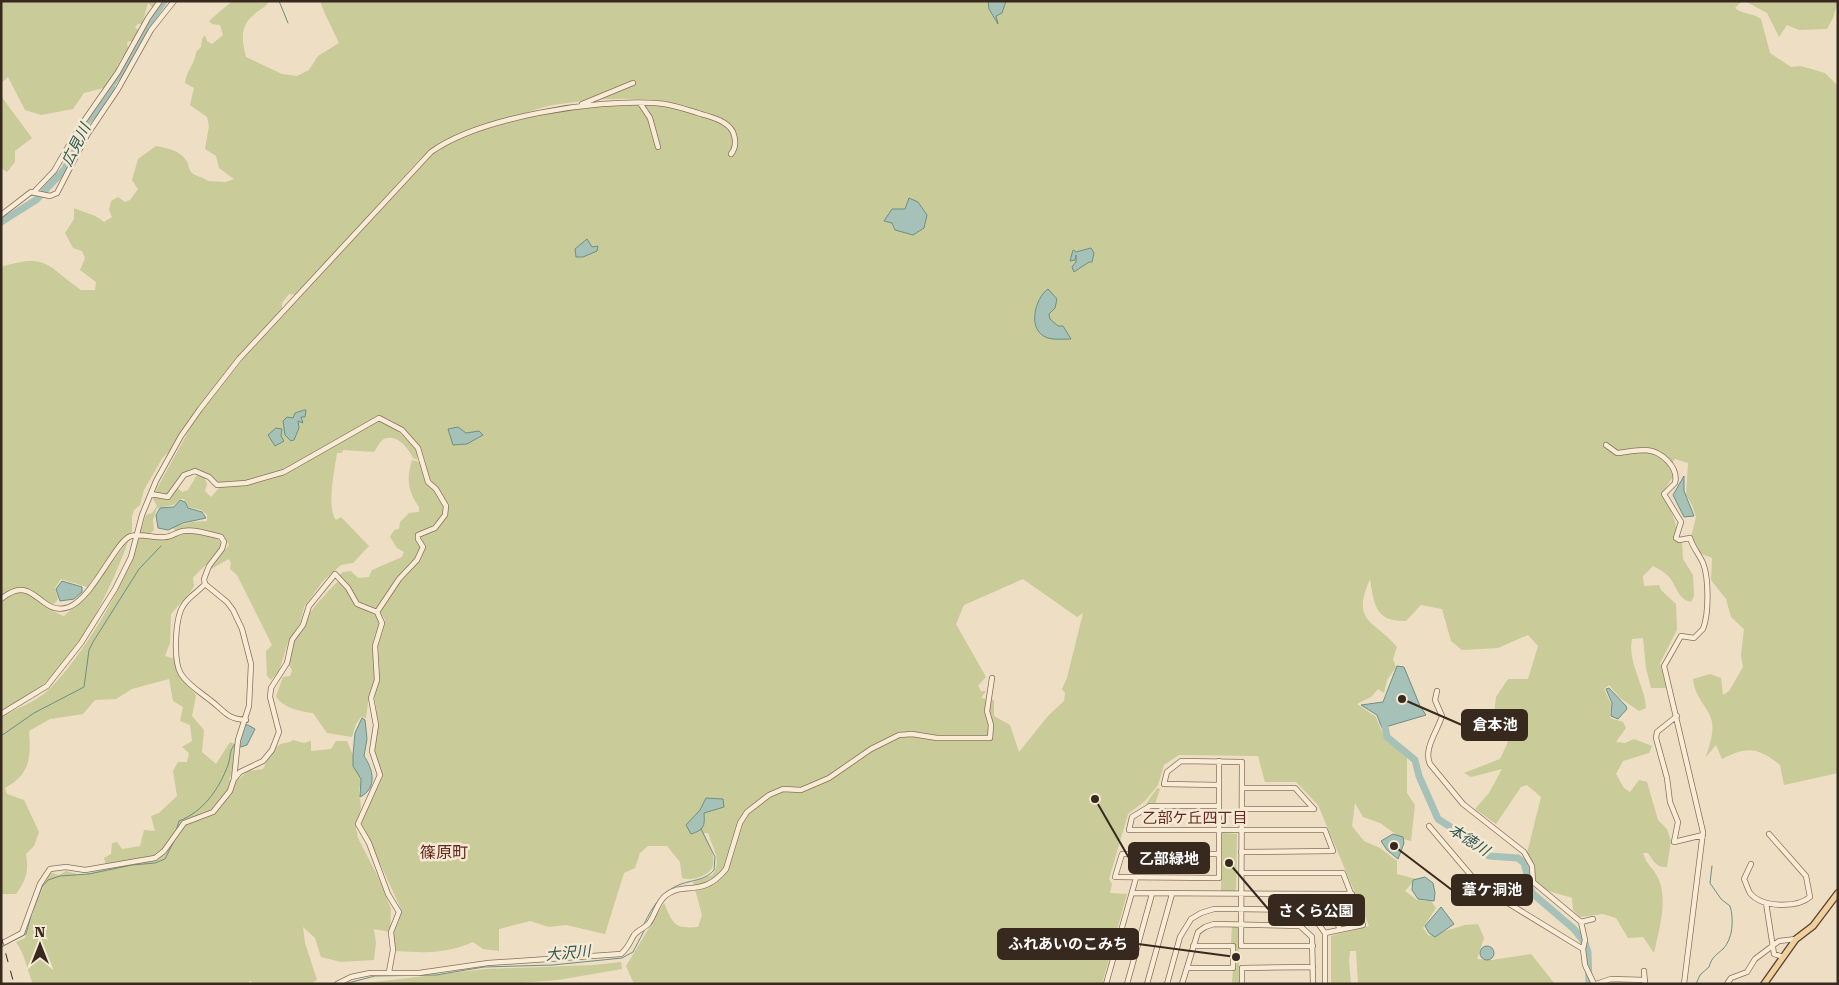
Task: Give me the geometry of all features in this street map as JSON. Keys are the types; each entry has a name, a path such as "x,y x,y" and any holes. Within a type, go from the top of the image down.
{"main road":[{"path":"1764,984 1796,939 1813,926 1838,893"}],"street":[{"path":"35,192 54,171 79,128 108,88 148,18 160,1"},
{"path":"1,215 25,195 35,192 52,196 58,191 87,135 118,89 152,30 174,1"},
{"path":"576,106 633,83"},
{"path":"640,103 650,118 658,147"},
{"path":"1,714 47,686 69,661 125,571 151,494 182,436 239,359 430,152 441,145 524,116 576,106 640,103 668,104 716,118 726,124 734,135 735,146 731,154"},
{"path":"151,494 168,496 184,475 195,471 209,476 217,485 246,483 267,478 284,472 347,437 374,419 379,418 388,422 402,430 418,448 428,482 436,489 446,506 446,510 445,515 435,528 418,535 418,539 423,547 417,560 399,579 377,612"},
{"path":"1606,445 1617,453 1650,451 1669,462 1674,469 1676,479 1664,494 1681,522 1676,539 1690,538 1694,550 1704,565 1708,586 1705,626 1694,638 1681,636 1664,664 1703,835 1684,984"},
{"path":"1,599 13,590 21,589 55,608 71,606 91,588 124,541 132,536 165,538 184,531 221,537 224,545 204,576 205,584 230,605 242,629 251,664 250,706 238,740 234,779 228,795 213,812 184,823 164,851 155,858 85,870 66,867 50,869 40,884 22,934 1,944"},
{"path":"234,779 240,772 263,761 272,750 279,732 270,697 271,688 287,662 290,646 303,625 306,610 335,574 346,585 357,604 377,612 382,623 375,646 377,680 371,698 376,726 372,751 380,775 358,824 369,843 388,894 399,912 391,932 393,950 388,972"},
{"path":"205,584 187,600 180,611 177,636 179,670 190,684 227,716 236,720 246,720"},
{"path":"337,984 358,975 388,972 419,973 488,963 618,955 627,949 635,934 644,928 666,895 679,890 712,884 726,870 740,823 747,812 769,795 783,789 801,790 829,778 871,749 899,735 912,734 936,738 990,738 991,725 988,711 992,678"},
{"path":"1436,691 1435,700 1442,716 1428,750 1430,764 1463,804 1524,852 1532,866 1534,882 1581,922 1585,940 1586,964 1595,983 1611,979 1645,982 1644,971"},
{"path":"1677,716 1657,732 1656,738 1667,778 1670,802 1678,822 1674,842 1703,835"},
{"path":"1219,784 1164,784 1167,772 1181,761 1242,762 1241,894 1238,909 1241,923 1241,946 1313,946"},
{"path":"1219,761 1219,784 1219,806 1219,830 1219,854 1219,878 1115,877 1122,854 1219,854"},
{"path":"1242,788 1295,788 1314,809 1242,809"},
{"path":"1219,806 1150,806 1132,817 1129,830 1325,830 1333,851 1242,852"},
{"path":"1429,826 1480,886 1584,947"},
{"path":"1751,864 1744,879 1750,893 1766,903 1803,903 1810,897 1806,876 1769,834"},
{"path":"1241,873 1342,873 1363,924 1325,933"},
{"path":"1106,984 1136,878"},
{"path":"1132,893 1352,894"},
{"path":"1126,984 1152,894"},
{"path":"1147,984 1172,894"},
{"path":"1326,894 1340,930"},
{"path":"1766,903 1772,946 1775,955 1783,957"},
{"path":"1167,984 1180,936 1191,918 1201,912 1238,909 1300,911 1314,918 1325,933 1326,984"},
{"path":"1581,922 1593,919"},
{"path":"1182,984 1198,932 1205,926 1214,924 1241,923 1300,926 1312,937 1312,984"},
{"path":"1726,984 1732,978 1748,970 1755,959 1779,941 1796,939"},
{"path":"1187,968 1232,968 1233,946 1193,946"},
{"path":"1242,984 1242,968 1313,968"}],"green space":[{"path":"1,1 159,1 153,8 148,3 142,24 138,24 135,27 139,31 133,42 129,41 127,43 128,48 117,66 123,76 115,85 84,93 73,109 41,115 25,110 8,77 1,83"},
{"path":"232,1 269,1 247,22 243,32 246,57 282,74 297,76 309,70 318,56 339,43 320,1 1742,1 1735,8 1761,19 1770,53 1791,67 1801,66 1825,73 1838,86 1838,773 1784,785 1780,765 1759,752 1746,750 1722,759 1716,745 1706,757 1712,735 1712,722 1696,692 1693,679 1710,674 1721,678 1723,695 1729,691 1743,667 1741,655 1744,629 1731,617 1726,599 1711,580 1712,558 1697,552 1691,537 1696,517 1686,495 1688,463 1675,459 1669,467 1674,475 1663,492 1675,520 1676,532 1674,538 1677,542 1682,541 1683,559 1693,575 1694,596 1691,602 1683,598 1668,576 1653,566 1643,576 1644,586 1659,585 1661,590 1676,604 1677,630 1660,663 1666,688 1651,688 1646,668 1643,638 1632,639 1631,648 1646,708 1639,711 1620,698 1609,685 1604,689 1611,704 1610,718 1623,722 1626,728 1616,742 1625,743 1634,739 1652,746 1649,753 1623,761 1616,774 1624,788 1630,792 1639,780 1647,782 1658,820 1667,829 1671,841 1667,867 1658,865 1648,853 1643,853 1661,884 1662,914 1654,953 1643,937 1628,938 1616,918 1603,914 1580,917 1573,910 1572,898 1545,889 1540,885 1534,876 1531,860 1527,853 1541,797 1527,785 1521,787 1496,824 1475,809 1489,793 1502,769 1471,777 1464,773 1500,759 1508,742 1493,724 1496,697 1508,679 1528,679 1538,646 1528,635 1498,648 1462,650 1451,641 1442,609 1421,605 1406,621 1396,621 1382,615 1375,604 1370,579 1363,604 1364,612 1367,619 1397,647 1393,659 1396,667 1387,680 1384,693 1378,689 1371,697 1357,704 1376,717 1385,739 1407,756 1407,793 1415,805 1411,841 1403,839 1380,823 1363,817 1355,803 1352,826 1364,841 1380,848 1397,861 1397,874 1416,879 1405,891 1417,900 1431,901 1436,908 1423,928 1429,936 1465,925 1478,924 1484,938 1477,959 1492,960 1531,954 1555,984 1358,984 1356,951 1350,951 1351,984 1331,984 1331,936 1369,926 1318,805 1296,782 1265,782 1258,756 1179,755 1164,765 1158,785 1145,801 1128,814 1109,879 1112,884 1110,893 1127,894 1102,984 634,984 626,966 664,903 675,924 684,927 698,927 702,915 693,882 712,875 717,864 716,854 708,833 704,833 713,856 712,867 704,875 696,878 682,878 680,862 667,846 648,846 640,853 635,868 624,873 605,934 566,925 549,927 530,921 499,929 499,951 483,949 473,942 444,951 396,951 393,932 398,923 401,909 361,822 381,775 373,750 378,723 374,692 379,676 378,640 385,620 380,612 358,604 349,585 339,575 343,572 351,571 358,578 369,577 372,570 402,557 404,552 397,548 390,537 394,530 399,529 400,522 409,513 419,512 419,507 410,491 409,473 412,460 419,462 422,454 397,424 384,418 376,417 287,469 250,480 219,484 208,475 187,472 168,495 156,494 155,492 194,421 244,358 433,154 454,141 475,132 571,108 596,105 645,104 693,112 694,109 679,104 642,99 582,101 548,106 461,134 427,153 296,295 289,294 282,303 282,310 221,379 170,451 163,457 144,490 140,505 134,510 132,531 87,587 61,579 55,588 58,599 52,604 26,588 19,587 1,596 1,267 28,261 37,262 52,268 81,290 95,290 96,282 80,270 85,258 82,251 73,248 65,233 74,219 74,208 93,215 104,222 112,217 109,210 111,201 118,197 125,202 130,200 138,189 132,180 138,159 156,146 180,154 186,160 193,174 208,181 226,182 234,179 219,168 216,156 205,149 209,126 207,117 190,105 194,88 185,83 196,52 201,47 202,39 205,35 207,41 212,44 223,35 220,25 212,24 209,21","holes":["1023,579 1077,617 1083,613 1067,678 1062,689 1065,693 1064,701 1048,716 1019,752 1010,725 994,716 994,700 981,698 986,691 981,691 978,686 986,677 956,624 964,605"]},
{"path":"1745,1 1838,1 1833,18 1827,29 1799,30 1787,25 1779,37 1767,13"},
{"path":"1,96 32,138 15,151 15,162 7,172 1,168"},
{"path":"380,420 398,431 418,452 417,460 413,458 409,450 402,443 393,438 384,439 374,452 343,450 342,453 337,453 331,497 333,514 336,520 341,517 369,546 353,563 341,565 323,581 304,607 300,623 288,642 279,671 271,680 267,676 266,651 272,645 237,575 230,569 231,563 229,559 211,569 210,567 229,545 219,535 205,530 189,529 175,531 173,527 192,522 207,521 207,515 201,510 188,507 184,499 180,499 174,505 157,508 153,520 154,530 149,534 140,533 146,515 152,513 157,506 152,497 169,498 178,488 182,492 188,490 197,475 204,476 207,484 205,491 211,497 220,487 285,473"},
{"path":"188,532 217,539 221,544 216,555 193,578 194,586 191,591 171,614 170,643 165,656 175,659 179,675 196,695 192,716 204,730 202,752 216,764 230,742 237,745 234,770 229,779 234,783 248,771 263,769 272,752 281,744 293,740 304,743 311,741 311,751 331,749 336,741 347,741 353,755 353,766 361,779 359,791 361,807 356,828 358,838 378,877 391,909 390,932 374,929 376,943 374,960 341,962 321,957 315,938 303,927 305,943 317,980 310,984 258,984 249,981 249,984 33,984 24,957 16,942 25,938 35,905 49,875 52,873 59,875 66,871 80,875 107,869 104,858 111,854 112,843 117,842 122,849 140,846 144,830 155,831 151,816 159,813 177,796 173,771 178,762 187,762 189,753 182,747 192,741 190,725 180,721 183,707 173,701 169,679 132,689 116,699 95,700 83,714 50,719 29,731 30,750 27,765 20,777 5,788 7,794 24,800 39,832 34,846 26,854 27,871 16,894 1,894 1,717 40,697 72,663 87,643 114,598 125,576 139,537 168,539"},
{"path":"129,539 105,596 70,655 39,688 1,710 1,601 11,595 26,594 64,616 92,590"},
{"path":"337,582 342,583 355,604 376,613 380,621 373,646 375,681 369,695 366,718 361,717 356,724 352,737 327,733 313,713 287,706 276,696 283,677 290,676 292,670 288,664 291,651 305,619"},
{"path":"1157,788 1160,789 1155,804 1146,804"},
{"path":"1222,833 1237,834 1236,892 1221,893"},
{"path":"1232,925 1239,925 1239,984 1232,984 1234,944 1231,944"},
{"path":"621,962 622,969 558,980 507,984 357,984 486,969 593,965"}],"shaded area":[{"path":"988,1 1006,1 1002,13 996,16 998,24 989,9"},
{"path":"909,198 918,202 927,215 924,228 913,235 895,230 892,223 884,221 892,209 905,209"},
{"path":"587,239 592,247 598,246 597,251 583,257 576,257 575,249"},
{"path":"1091,248 1094,253 1092,262 1074,272 1072,267 1076,262 1076,255 1075,260 1070,261 1073,250 1076,252"},
{"path":"1048,289 1057,299 1055,308 1049,314 1050,319 1058,326 1063,326 1071,339 1048,338 1037,329 1035,322 1036,307 1043,293"},
{"path":"306,410 305,417 301,417 303,423 298,421 299,428 294,440 291,441 285,435 283,421 287,417 293,418 295,413"},
{"path":"458,427 466,433 479,431 483,435 467,444 453,445 448,429"},
{"path":"276,428 282,429 281,436 284,441 275,446 268,435"},
{"path":"1684,476 1684,491 1694,516 1684,517 1673,495"},
{"path":"180,500 185,502 188,508 202,512 206,518 183,523 168,530 158,528 156,515 160,508 174,507"},
{"path":"62,581 82,587 82,592 74,599 60,601 56,589"},
{"path":"1397,666 1404,667 1420,706 1426,715 1382,728 1377,715 1361,705 1383,702"},
{"path":"1609,688 1627,709 1618,719 1611,716 1612,703 1606,689"},
{"path":"362,718 365,720 367,739 364,756 370,767 372,784 366,793 360,797 361,779 353,766 353,755 355,733"},
{"path":"244,725 255,729 247,745 241,747 235,743 241,736"},
{"path":"706,798 723,799 724,807 704,813 703,827 691,834 686,825 700,810"},
{"path":"1393,834 1403,837 1404,843 1398,859 1387,850 1381,841"},
{"path":"1425,877 1433,883 1434,901 1418,899 1412,890 1413,880"},
{"path":"1441,907 1454,924 1435,937 1429,933 1425,926"},
{"path":"1487,946 1492,948 1494,953 1492,958 1487,960 1482,958 1480,953 1482,948"}],"waterway":[{"name":"広見川","path":"1,222 36,200 64,170 78,143 80,130 110,95 112,84 126,65 145,29 164,1"},
{"path":"279,1 288,23"},
{"path":"1,736 34,713 84,687 89,650 93,642 139,569 161,546"},
{"name":"本徳川","path":"1385,727 1387,737 1415,760 1419,776 1438,819 1463,835 1489,856 1518,858 1524,863 1532,893 1574,929 1585,943 1588,952 1589,984"},
{"path":"176,831 179,821 196,811 215,791 228,765 231,751 235,744"},
{"name":"大沢川","path":"644,924 655,905 668,891 681,884 703,878 714,870 715,857 701,829"},
{"path":"33,910 42,887 48,880 60,876 89,874 132,865 155,863 165,859 176,837"},
{"path":"1696,984 1700,975 1709,967 1716,955 1726,945 1732,929 1730,906 1721,899 1710,883 1712,866"},
{"path":"1,947 26,934 31,916"},
{"name":"大沢川","path":"344,984 375,976 436,975 484,967 553,965 622,958 633,952 644,931"}],"railway":[{"path":"1,936 14,984"}],"place":[{"name":"倉本池","path":"1402,699"},
{"name":"乙部緑地","path":"1095,799"},
{"name":"葦ケ洞池","path":"1394,846"},
{"name":"さくら公園","path":"1229,863"},
{"name":"ふれあいのこみち","path":"1236,957"}],"district":[{"name":"乙部ケ丘四丁目","path":"1195,818"},
{"name":"篠原町","path":"444,852"}]}
